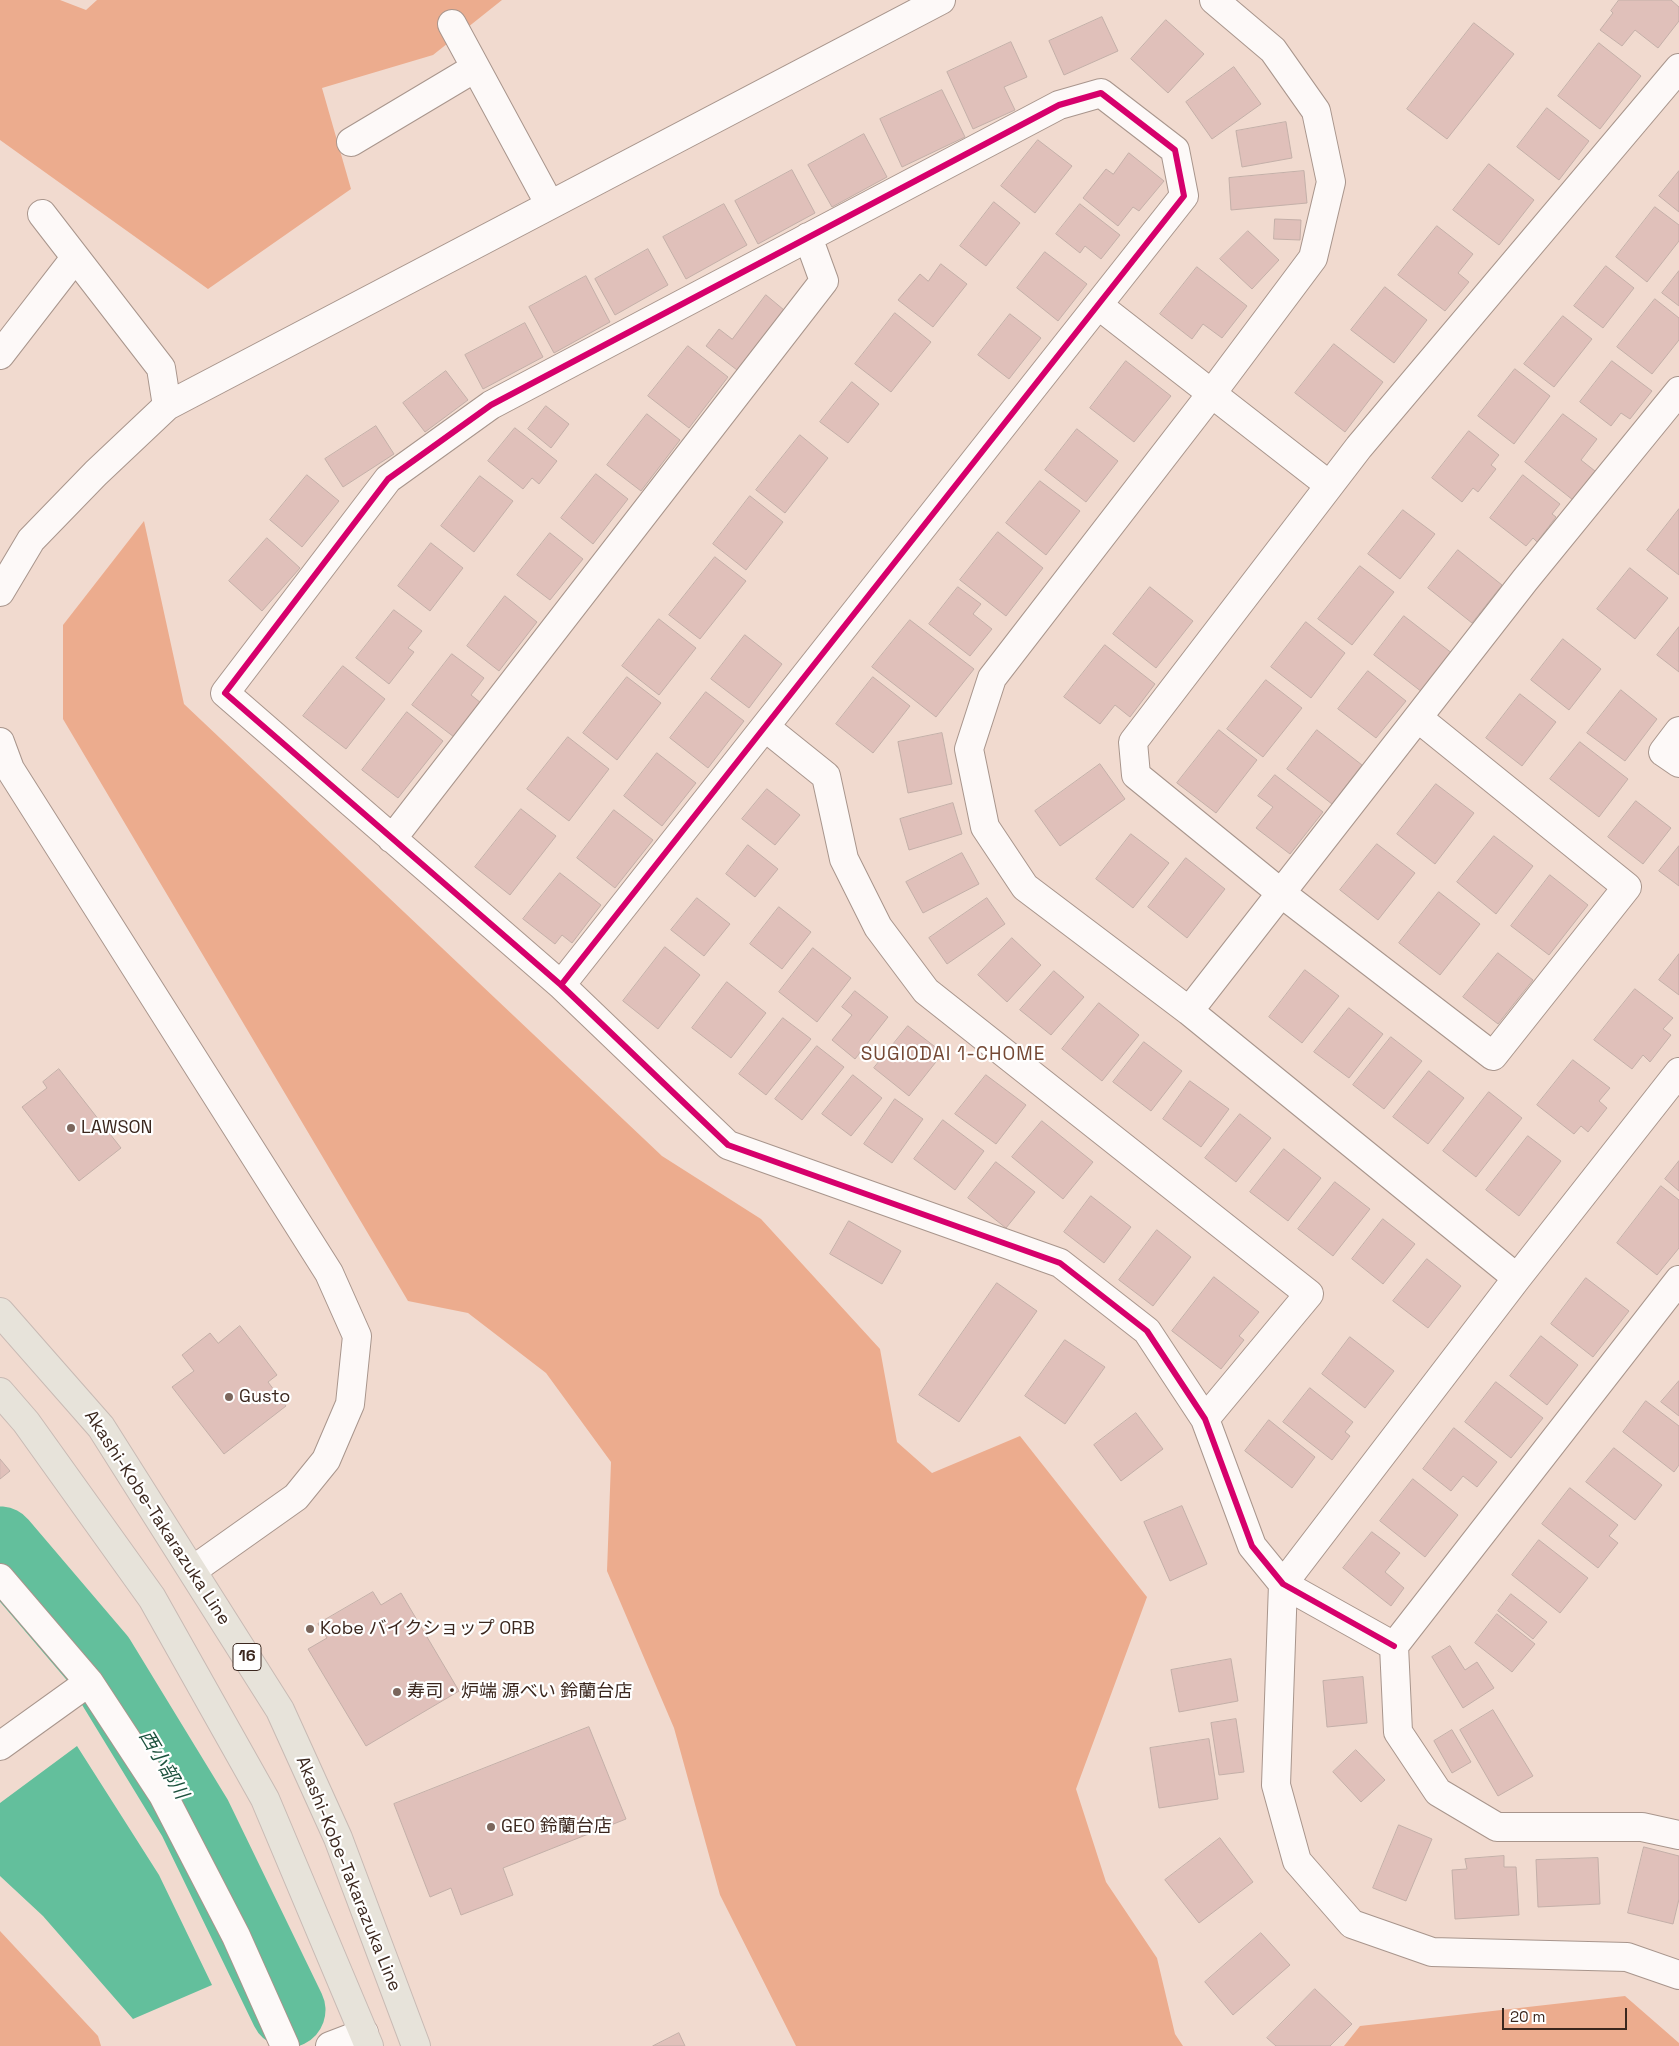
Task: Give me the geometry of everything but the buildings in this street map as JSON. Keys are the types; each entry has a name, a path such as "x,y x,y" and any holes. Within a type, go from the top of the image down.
{"main road":[{"name":"Akashi-Kobe-Takarazuka Line","path":"0,1312 101,1427 280,1710 338,1838 416,2046"},
{"path":"0,1392 26,1422 152,1598 265,1799 366,2040"}],"street":[{"path":"0,592 32,540 96,473 167,406 941,0"},
{"path":"1214,0 1273,50 1316,111 1331,182 1313,258 1212,393 992,678 969,749 985,827 1025,887 1189,1011 1517,1278"},
{"path":"452,24 550,205"},
{"path":"351,142 475,68"},
{"path":"1418,718 1627,888 1493,1056 1281,894 1136,775 1133,742 1330,485 1679,68"},
{"path":"561,985 1184,196 1175,150 1101,93 1059,105 490,404 388,479 225,693 561,985 728,1145 1060,1263 1147,1331 1205,1419 1252,1546 1283,1584 1394,1646"},
{"path":"42,214 160,368 167,406"},
{"path":"392,839 824,281 808,237"},
{"path":"0,355 75,258"},
{"path":"1098,305 1330,485"},
{"path":"1189,1011 1525,580 1679,391"},
{"path":"765,727 826,776 844,859 878,927 926,991 1309,1294 1205,1419"},
{"path":"0,742 10,769 329,1273 357,1336 350,1404 326,1460 296,1498 193,1570"},
{"path":"1679,1072 1517,1278 1283,1584 1276,1785 1297,1861 1352,1924 1432,1952 1627,1957 1679,1975"},
{"path":"1679,1280 1394,1646 1398,1732 1438,1792 1497,1826 1642,1827 1679,1835"},
{"path":"0,1578 89,1682 163,1795 236,1936 284,2046"},
{"path":"0,1746 89,1682"},
{"path":"330,2046 366,2040"}],"shaded area":[{"path":"0,0 60,0 86,10 97,0 502,0 433,55 322,88 351,189 208,289 0,140"},
{"path":"144,521 184,704 662,1156 761,1219 880,1349 897,1442 932,1473 1020,1436 1147,1597 1076,1789 1106,1882 1157,1958 1175,2034 1183,2046 796,2046 720,1895 674,1728 607,1571 611,1462 546,1373 468,1313 408,1301 63,719 63,625"},
{"path":"77,1746 159,1875 212,1985 133,2019 43,1916 0,1876 0,1803"},
{"path":"0,1931 98,2036 101,2046 0,2046"},
{"path":"1625,1996 1679,2043 1679,2046 1344,2046 1360,2026"}],"waterway":[{"name":"西小部川","path":"0,1544 98,1659 195,1818 288,2010"}],"cycle path":[{"path":"561,985 225,693 388,479 491,405 1059,105 1101,93 1175,150 1184,196 561,985 728,1145 1060,1263 1147,1331 1205,1419 1252,1546 1283,1584 1394,1646"}],"place":[{"name":"LAWSON","path":"71,1128"},
{"name":"Gusto","path":"229,1397"},
{"name":"Kobe バイクショップ ORB","path":"310,1629"},
{"name":"寿司・炉端 源べい 鈴蘭台店","path":"397,1692"},
{"name":"GEO 鈴蘭台店","path":"491,1827"}],"district":[{"name":"SUGIODAI 1-CHOME","path":"953,1055"}]}
